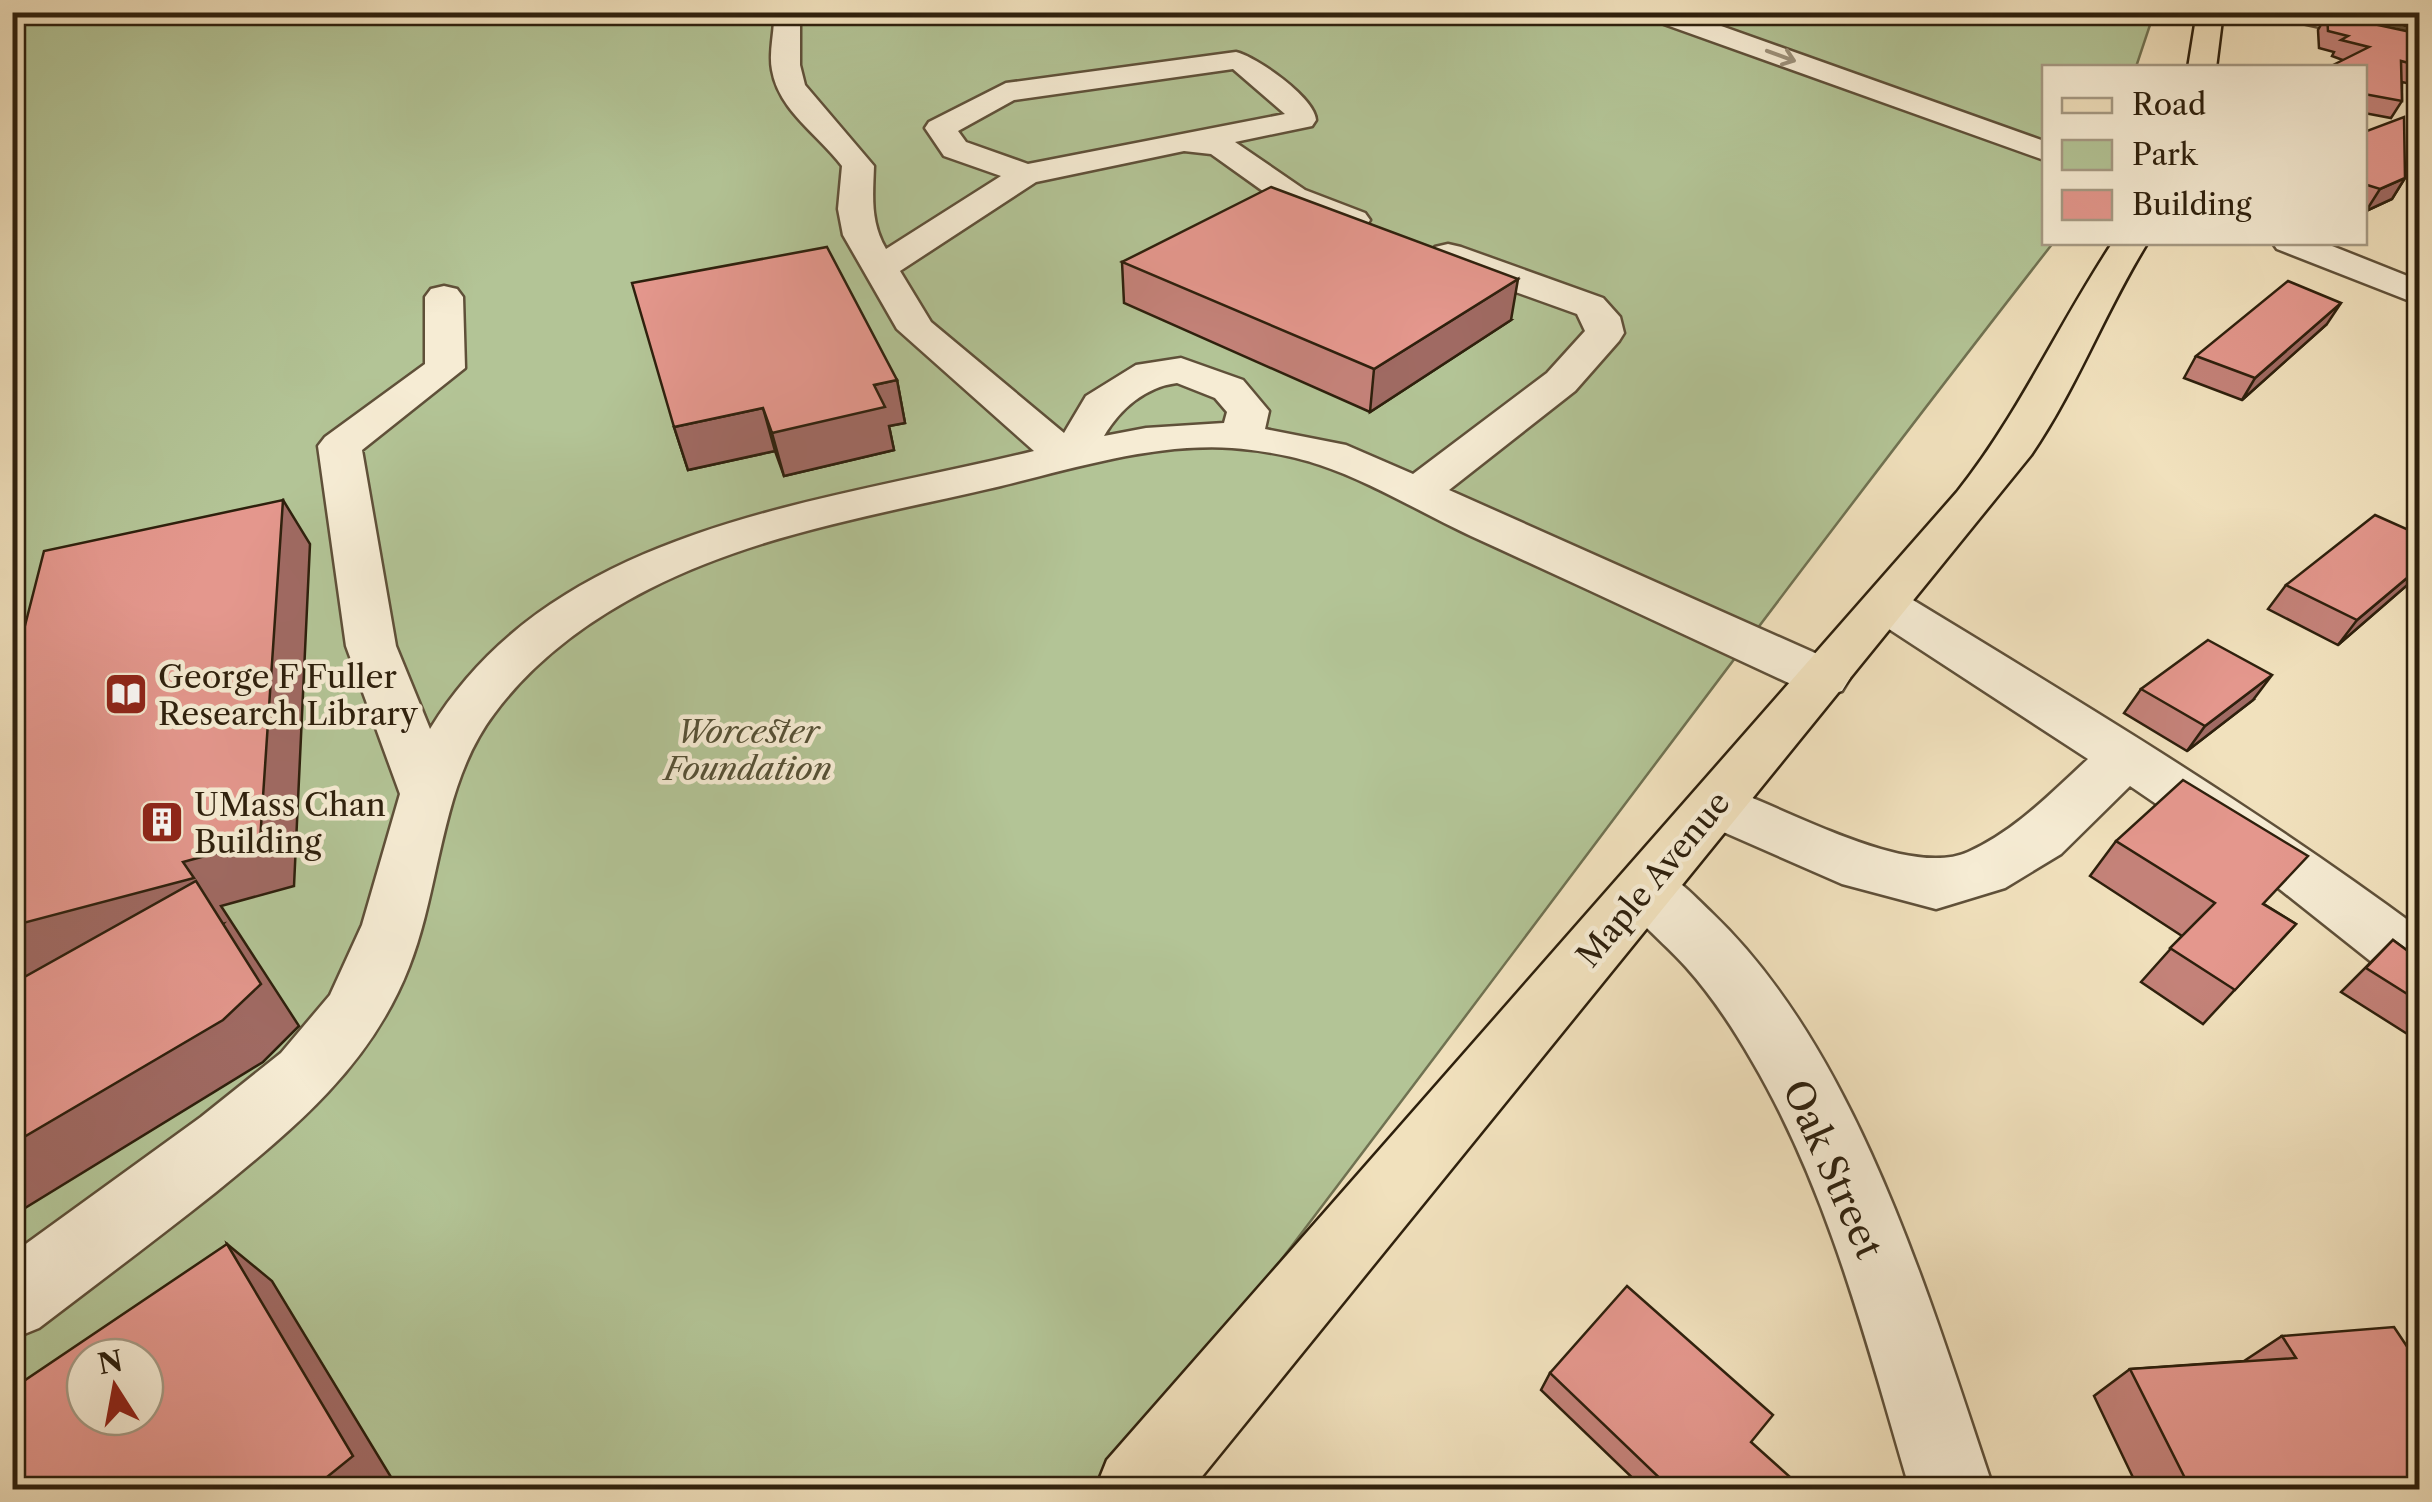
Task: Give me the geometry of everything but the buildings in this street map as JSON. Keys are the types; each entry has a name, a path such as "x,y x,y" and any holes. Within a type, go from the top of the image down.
{"main road":[{"path":"2202,65 2210,12"},
{"name":"Maple Avenue","path":"1137,1490 2016,446 2078,337 2099,290 2130,245"}],"street":[{"path":"1656,12 2042,149"},
{"path":"2288,12 2420,41"},
{"path":"787,22 788,77 804,107 858,166 858,227 879,269 926,341 1035,433 1072,455"},
{"path":"879,269 1026,174 1300,120 1301,112 1246,64 1236,60 1006,92 940,128 955,148 1026,174"},
{"path":"1191,142 1218,145 1292,198 1385,232"},
{"path":"1417,493 1561,382 1605,333 1601,317 1590,306 1422,245"},
{"path":"2297,245 2420,294"},
{"path":"426,791 371,646 340,446 446,368 444,297"},
{"path":"1072,455 1101,405 1150,374 1181,370 1229,388 1248,412 1242,436"},
{"path":"12,1301 227,1140 323,1056 354,1014 392,933 426,791 470,703 506,665 593,600 638,576 733,536 1072,455 1178,437 1242,436 1331,454 1824,678"},
{"path":"1886,605 2293,866 2420,964"},
{"path":"1716,804 1863,868 1936,884 1984,872 2040,838 2126,758"},
{"name":"Oak Street","path":"1646,888 1738,984 1801,1092 1874,1262 1952,1490"}],"green space":[{"name":"Worcester Foundation","path":"12,13 2154,13 2137,65 2042,65 2042,245 2051,245 1814,553 1105,1490 13,1489"}],"place":[{"name":"George F Fuller Research Library","path":"126,694"},
{"name":"UMass Chan Building","path":"162,822"}]}
